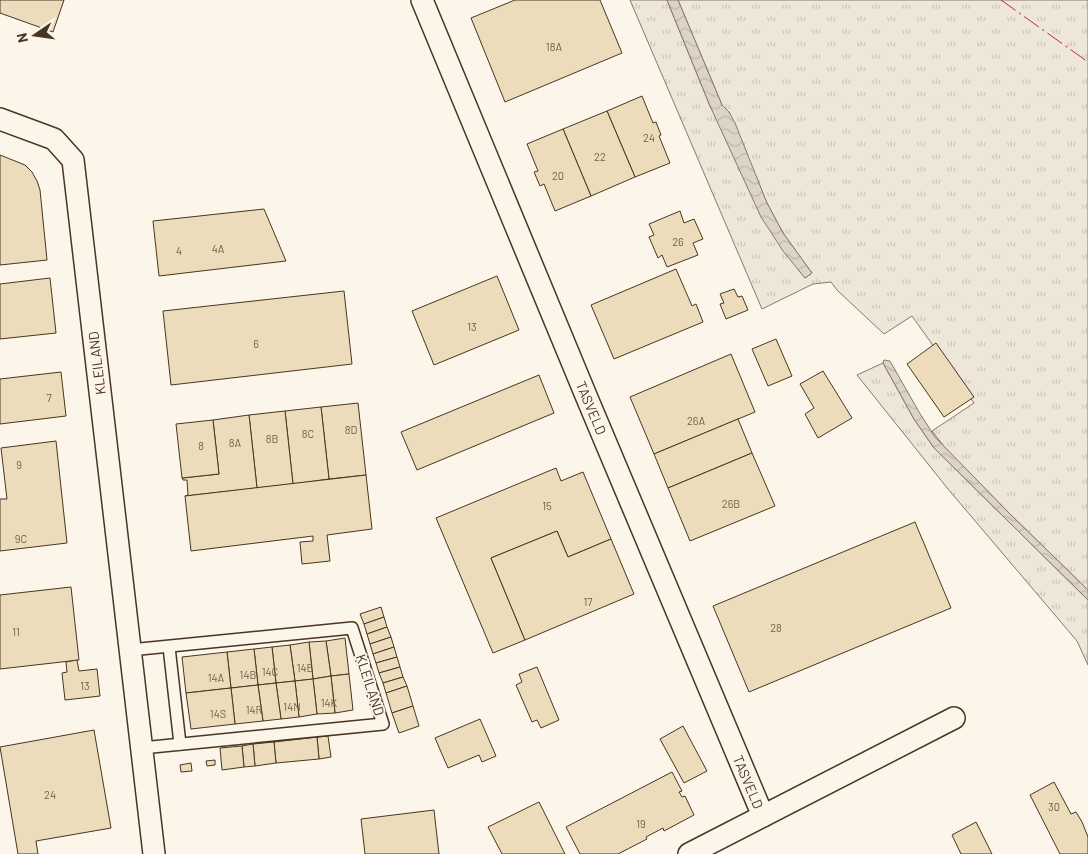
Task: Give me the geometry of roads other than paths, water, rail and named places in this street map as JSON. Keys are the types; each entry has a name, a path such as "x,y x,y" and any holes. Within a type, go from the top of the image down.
{"street":[{"name":"TASVELD","path":"422,0 763,816"},
{"name":"KLEILAND","path":"0,119 54,139 73,160 154,854"},
{"name":"TASVELD","path":"689,854 954,718"}],"lane":[{"name":"KLEILAND","path":"130,650 352,628 383,724 142,748"},
{"path":"169,647 180,744"}],"water":[{"path":"667,0 678,0 722,105 729,112 735,123 767,203 783,233 812,273 805,278 783,251 761,217 710,106"},
{"path":"884,360 890,361 935,437 1088,590 1088,600 934,448 914,419 883,363"}]}
